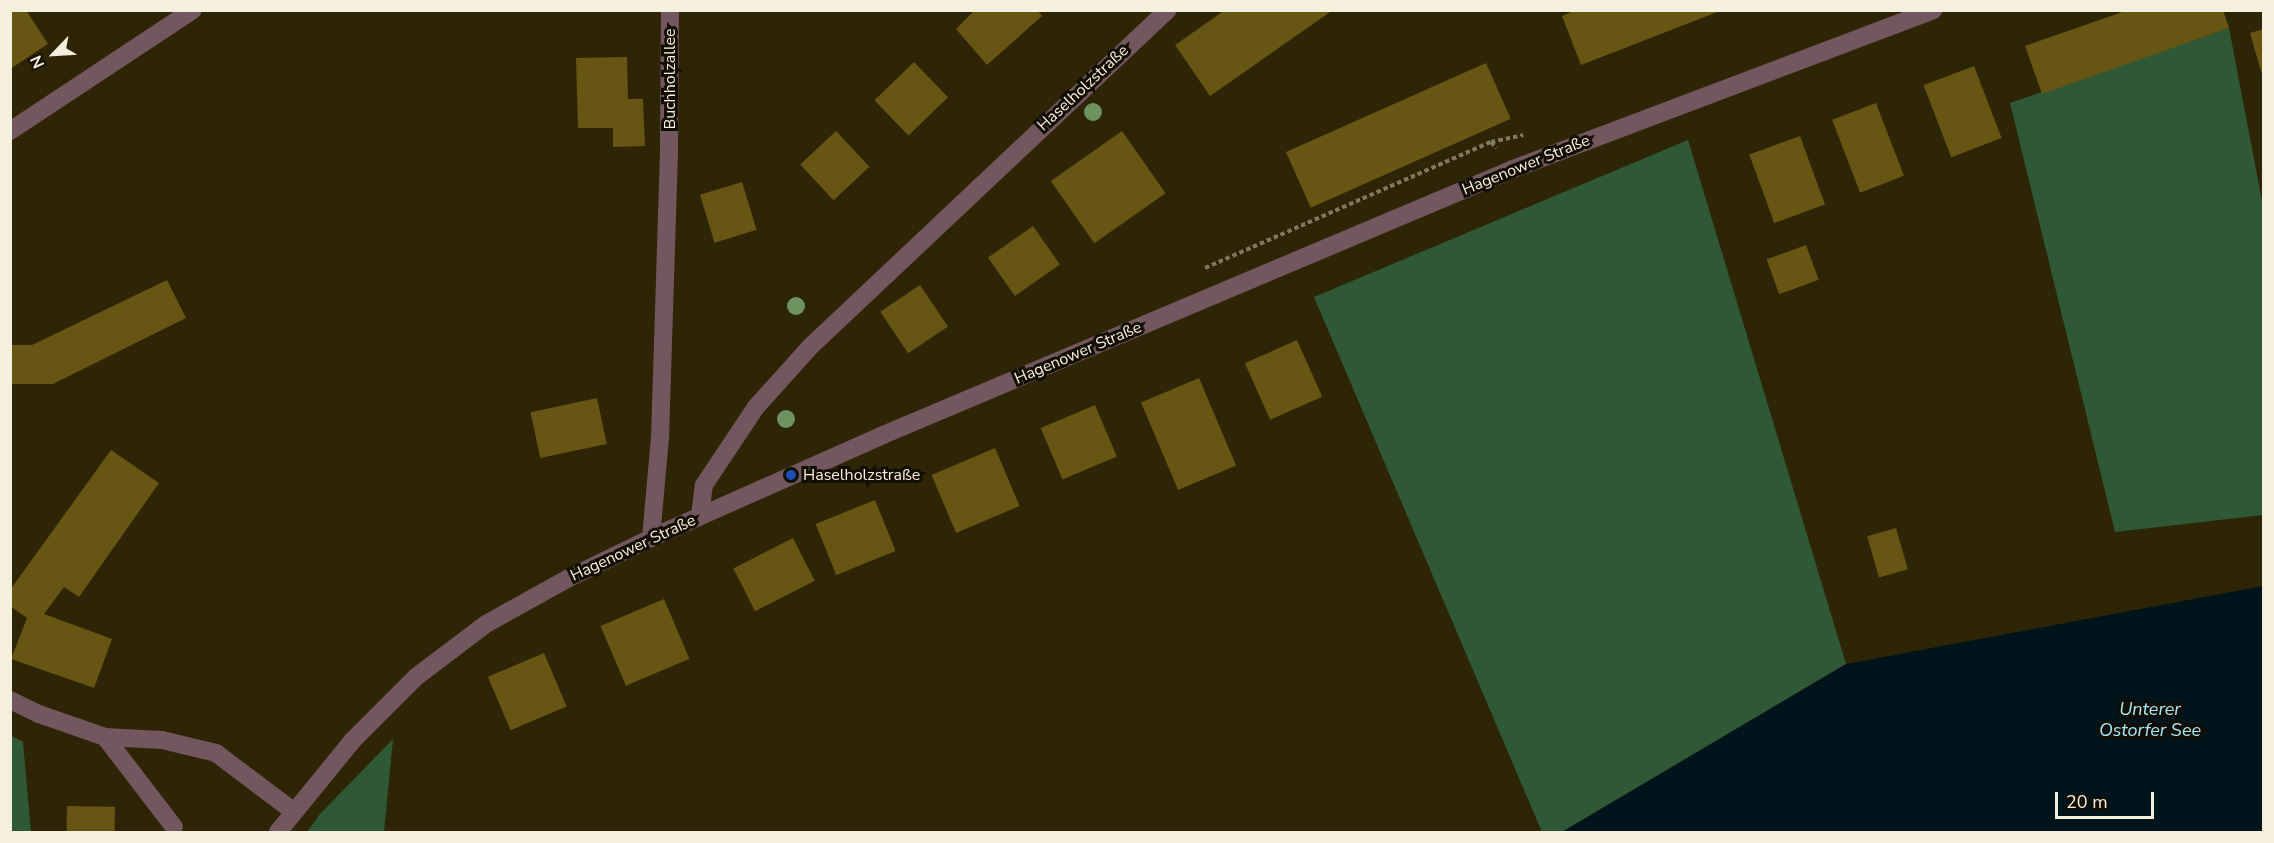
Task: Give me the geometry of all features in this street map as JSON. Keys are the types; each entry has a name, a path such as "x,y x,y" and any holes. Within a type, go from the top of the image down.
{"street":[{"path":"10,131 193,10"},
{"name":"Buchholzallee","path":"651,538 660,438 669,148 670,10"},
{"name":"Haselholzstraße","path":"700,516 704,485 756,407 811,346 1167,10"},
{"name":"Hagenower Straße","path":"278,832 353,740 416,677 486,624 567,579 651,538 882,435 1513,169 1921,13"},
{"path":"10,700 39,714 105,737 162,740 216,753 293,811"},
{"path":"105,737 174,826"}],"green space":[{"path":"2229,28 2263,206 2263,515 2115,532 2010,103"},
{"path":"1688,140 1846,664 1562,832 1542,832 1314,297"},
{"path":"10,735 23,742 31,832 11,832"},
{"path":"393,739 384,832 307,832 320,814"}],"water":[{"name":"Unterer Ostorfer See","path":"2263,586 2263,832 1562,832 1846,664"}],"building":[{"path":"10,10 26,10 48,44 10,69"},
{"path":"975,10 1037,10 1042,16 987,65 956,29"},
{"path":"1225,10 1333,10 1210,96 1175,45"},
{"path":"1576,10 1720,11 1581,65 1562,16"},
{"path":"2128,10 2223,10 2229,28 2042,94 2025,46"},
{"path":"2264,29 2264,78 2263,78 2250,33"},
{"path":"627,57 628,99 643,99 645,146 613,147 613,128 578,128 576,58"},
{"path":"914,62 948,97 908,135 874,100"},
{"path":"1486,63 1511,119 1311,208 1286,152"},
{"path":"1974,66 2002,138 1951,157 1924,85"},
{"path":"1876,103 1904,176 1860,193 1832,120"},
{"path":"836,131 869,167 834,200 800,164"},
{"path":"1122,131 1166,193 1094,243 1051,181"},
{"path":"1800,136 1825,205 1774,223 1749,154"},
{"path":"742,182 757,230 715,243 700,195"},
{"path":"1033,226 1060,265 1015,296 988,258"},
{"path":"1806,245 1819,280 1779,294 1767,259"},
{"path":"167,280 186,318 53,384 10,384 10,345 32,345"},
{"path":"920,285 948,326 908,353 880,312"},
{"path":"1297,340 1322,397 1270,420 1245,363"},
{"path":"1199,378 1236,465 1178,490 1141,403"},
{"path":"597,398 607,444 540,458 530,412"},
{"path":"1095,405 1117,457 1063,480 1041,428"},
{"path":"995,448 1020,506 956,533 931,475"},
{"path":"111,450 159,483 79,597 64,587 44,614 112,639 94,688 11,659 27,618 10,606 10,590"},
{"path":"875,500 896,551 836,575 816,524"},
{"path":"1896,528 1908,569 1879,578 1867,536"},
{"path":"793,538 815,581 755,611 733,568"},
{"path":"664,599 689,659 626,686 600,626"},
{"path":"544,653 567,706 511,730 488,677"},
{"path":"67,806 115,807 115,832 67,832"}],"place":[{"name":"Haselholzstraße","path":"791,475"}]}
